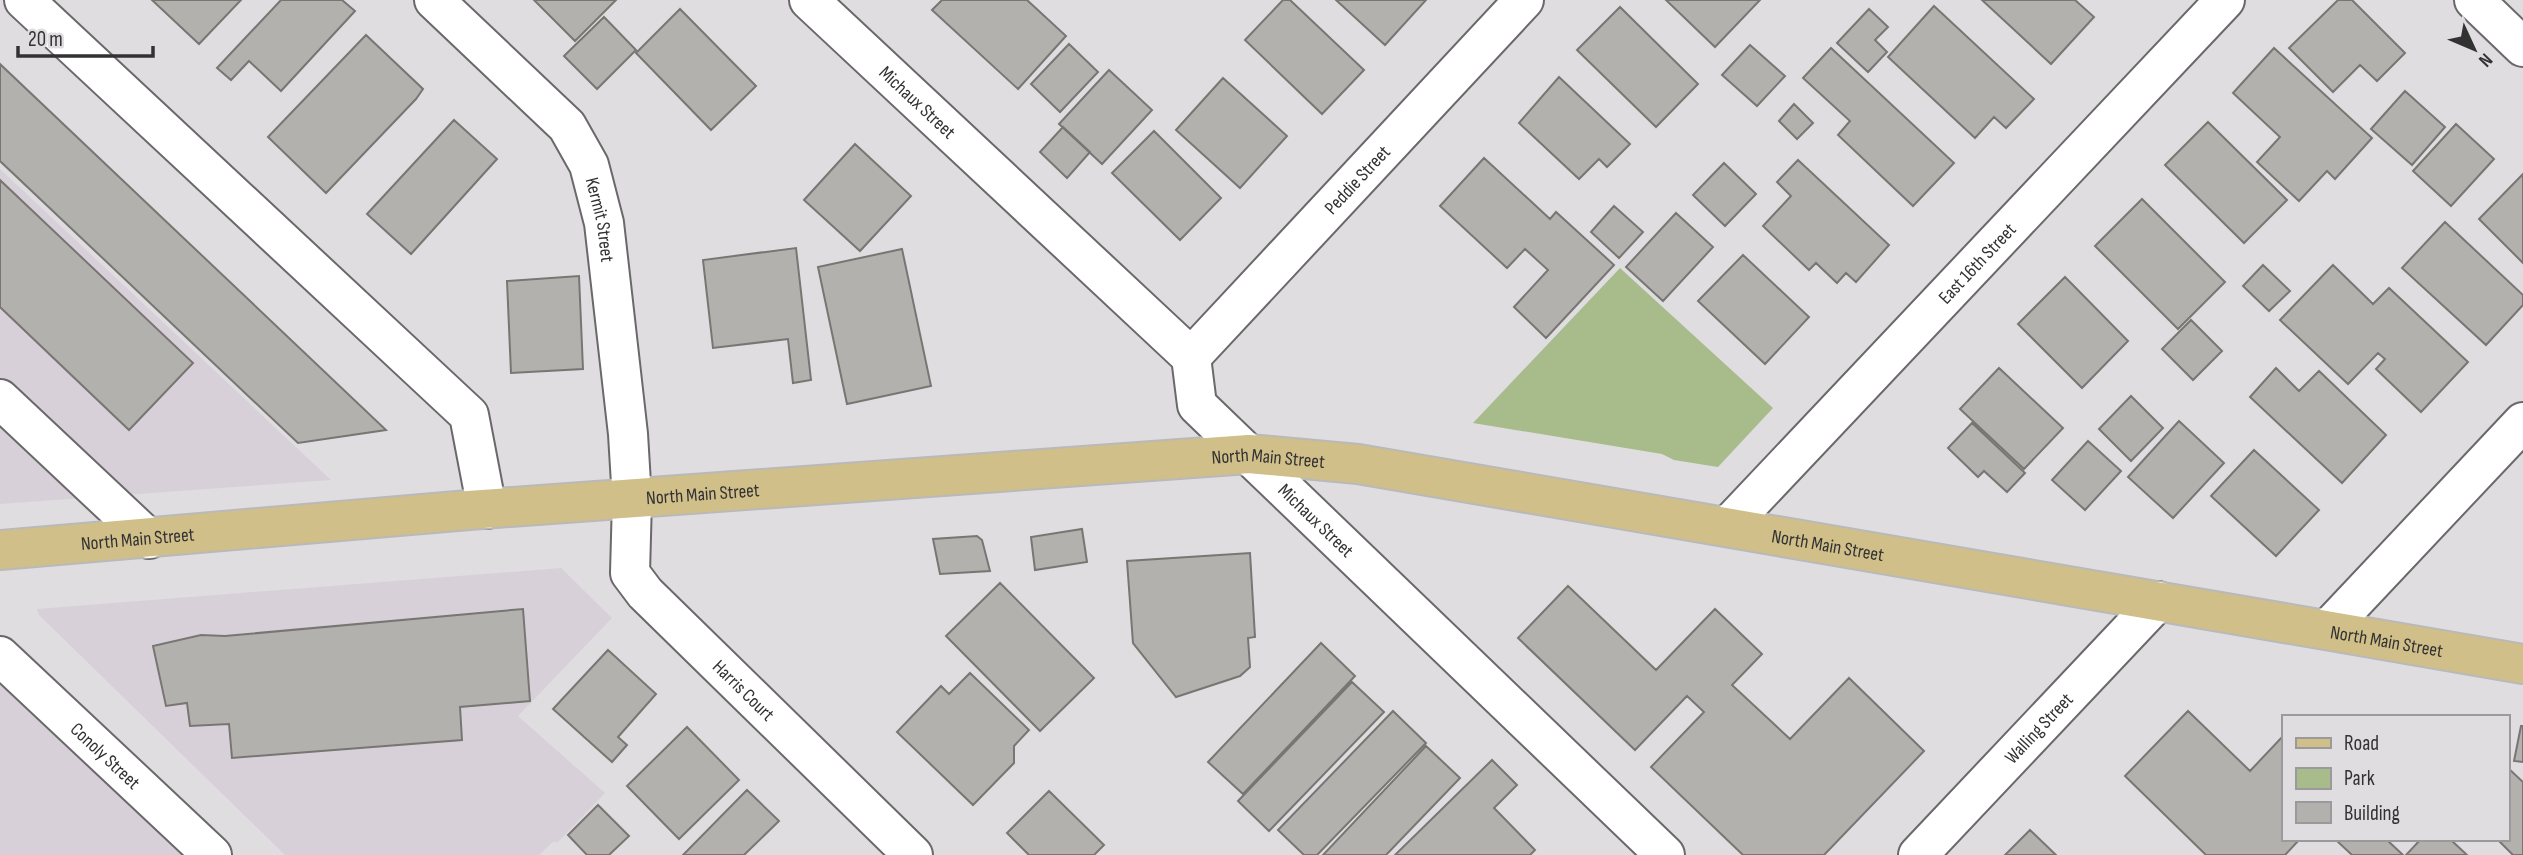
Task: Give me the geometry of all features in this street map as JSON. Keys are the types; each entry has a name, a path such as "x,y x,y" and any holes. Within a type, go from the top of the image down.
{"main road":[{"name":"North Main Street","path":"0,550 487,509 1249,454 1358,464 2523,664"}],"street":[{"path":"24,0 469,415 487,509"},
{"name":"Kermit Street","path":"434,0 567,126 589,165 604,223 628,434 632,500"},
{"name":"Peddie Street","path":"1191,357 1524,0"},
{"name":"East 16th Street","path":"1728,526 2225,0"},
{"path":"2474,0 2523,47"},
{"name":"Michaux Street","path":"819,3 1191,357 1197,405 1665,855"},
{"path":"8,416 149,539"},
{"path":"2328,629 2523,422"},
{"name":"Harris Court","path":"632,500 630,573 645,593 912,855"},
{"name":"Walling Street","path":"1919,855 2158,601"},
{"name":"Conoly Street","path":"0,656 212,855"}],"shaded area":[{"path":"0,169 331,480 0,504"},
{"path":"561,568 612,618 518,716 605,793 557,843 554,841 539,855 285,855 39,615 37,609"},
{"path":"0,680 187,855 0,855"}],"green space":[{"path":"1620,268 1773,408 1718,467 1674,460 1662,454 1473,423"}],"building":[{"path":"152,0 241,0 199,44"},
{"path":"281,0 342,0 355,11 281,91 249,61 231,80 217,68"},
{"path":"534,0 616,0 575,41"},
{"path":"942,0 1027,0 1066,36 1018,89 932,10"},
{"path":"1283,0 1290,0 1364,70 1322,114 1245,40"},
{"path":"1336,0 1426,0 1385,45"},
{"path":"1666,0 1760,0 1715,47"},
{"path":"1982,0 2075,0 2094,17 2051,64"},
{"path":"2338,0 2352,0 2405,53 2377,81 2360,65 2333,92 2289,48"},
{"path":"1934,6 2034,99 2006,128 1994,117 1975,138 1888,57"},
{"path":"1620,7 1698,84 1656,127 1577,50"},
{"path":"680,9 756,86 711,130 636,53"},
{"path":"1869,9 1888,27 1875,40 1887,52 1868,72 1837,43"},
{"path":"604,17 636,50 597,89 564,56"},
{"path":"366,35 423,89 326,193 268,137"},
{"path":"1069,44 1098,72 1060,112 1031,84"},
{"path":"1750,45 1785,76 1757,106 1722,75"},
{"path":"1831,48 1954,163 1913,206 1838,135 1850,121 1803,78"},
{"path":"2274,48 2372,138 2335,179 2327,171 2299,201 2257,162 2280,137 2233,93"},
{"path":"0,64 386,430 298,443 0,161"},
{"path":"1109,70 1152,110 1102,164 1059,124"},
{"path":"1559,77 1630,144 1607,167 1599,159 1579,179 1519,123"},
{"path":"1223,78 1287,136 1240,188 1176,130"},
{"path":"2405,91 2445,127 2412,165 2371,129"},
{"path":"1794,104 1813,123 1797,139 1779,121"},
{"path":"454,120 497,159 411,254 367,214"},
{"path":"2208,122 2287,200 2244,243 2165,165"},
{"path":"2456,124 2494,159 2451,206 2413,171"},
{"path":"1063,127 1090,152 1067,178 1040,152"},
{"path":"1154,131 1221,198 1180,240 1112,173"},
{"path":"855,144 911,196 860,251 804,200"},
{"path":"1484,158 1550,219 1556,212 1614,265 1546,338 1514,307 1548,270 1525,249 1507,268 1440,206"},
{"path":"1798,160 1889,245 1856,282 1846,273 1837,283 1816,263 1809,270 1763,226 1791,196 1777,182"},
{"path":"1724,163 1756,194 1725,226 1693,195"},
{"path":"2523,174 2523,263 2479,219"},
{"path":"0,180 193,363 129,430 0,307"},
{"path":"2142,199 2225,282 2178,329 2095,246"},
{"path":"1614,206 1643,232 1619,258 1591,232"},
{"path":"1676,213 1713,247 1663,301 1626,267"},
{"path":"2445,222 2523,295 2523,305 2486,345 2402,268"},
{"path":"796,248 811,380 793,383 788,339 713,348 703,260"},
{"path":"902,249 931,386 847,404 818,267"},
{"path":"1743,255 1809,317 1765,364 1698,301"},
{"path":"2263,265 2290,291 2269,311 2243,286"},
{"path":"2333,265 2373,304 2389,288 2468,362 2421,412 2376,369 2385,359 2378,353 2348,384 2280,320"},
{"path":"579,276 583,369 511,373 507,281"},
{"path":"2065,277 2128,341 2082,388 2018,324"},
{"path":"2191,320 2222,351 2193,380 2162,349"},
{"path":"1999,368 2063,428 2024,469 1960,409"},
{"path":"2276,368 2299,391 2319,371 2386,435 2342,483 2250,397"},
{"path":"2131,396 2163,428 2131,461 2099,429"},
{"path":"2179,421 2224,463 2173,518 2128,477"},
{"path":"1972,423 2025,473 2007,492 1984,471 1978,477 1948,448"},
{"path":"2088,441 2121,471 2085,510 2052,480"},
{"path":"2254,450 2319,510 2276,556 2211,496"},
{"path":"1082,529 1087,562 1035,570 1031,537"},
{"path":"977,536 982,540 990,571 940,574 933,539"},
{"path":"1250,553 1255,637 1248,638 1250,667 1240,676 1176,697 1133,643 1127,561"},
{"path":"1000,583 1094,678 1040,731 946,636"},
{"path":"1568,586 1656,670 1715,609 1762,654 1732,685 1790,739 1849,678 1924,751 1824,855 1743,855 1651,767 1704,712 1687,696 1635,750 1518,638"},
{"path":"523,609 530,701 460,707 462,740 232,758 229,724 190,726 187,703 166,706 153,646 201,635 225,636"},
{"path":"1321,643 1355,676 1243,794 1208,762"},
{"path":"608,650 656,694 618,737 627,745 612,762 553,709"},
{"path":"970,673 1029,730 1014,746 1014,763 973,805 897,732 941,686 949,694"},
{"path":"1352,682 1384,712 1269,831 1238,801"},
{"path":"1393,711 1426,743 1317,855 1304,855 1278,830"},
{"path":"2188,711 2250,771 2282,737 2282,841 2298,841 2285,855 2206,855 2125,776"},
{"path":"2523,726 2523,762 2514,761"},
{"path":"687,727 739,780 679,839 627,786"},
{"path":"1426,746 1460,778 1386,855 1323,855"},
{"path":"1492,760 1517,785 1494,808 1535,850 1530,855 1395,855"},
{"path":"2509,769 2523,782 2523,855 2513,855 2499,841 2509,841"},
{"path":"747,790 779,821 744,855 683,855"},
{"path":"1049,791 1104,845 1094,855 1029,855 1007,833"},
{"path":"598,805 629,836 609,855 587,855 568,835"},
{"path":"2030,830 2056,855 2005,855"},
{"path":"2337,841 2388,841 2403,855 2352,855"},
{"path":"2419,841 2452,841 2467,855 2406,855"}]}
